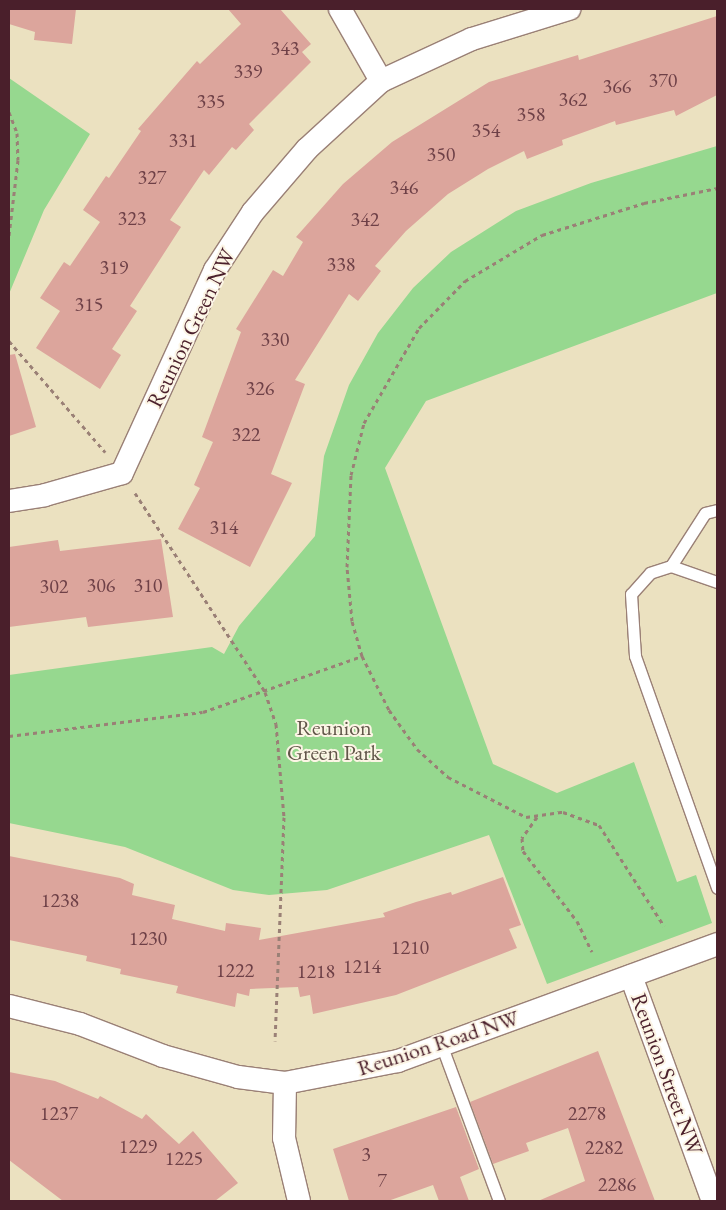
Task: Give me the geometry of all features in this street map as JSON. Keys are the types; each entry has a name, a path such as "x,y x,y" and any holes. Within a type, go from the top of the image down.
{"street":[{"path":"340,9 381,81"},
{"name":"Reunion Green NW","path":"122,473 215,270 253,212 307,148 381,81 472,39 569,9"},
{"path":"9,500 45,495 122,473"},
{"name":"Reunion Road NW","path":"9,1006 80,1024 163,1056 238,1076 285,1083 398,1061 717,944"},
{"name":"Reunion Street NW","path":"631,976 713,1201"},
{"path":"285,1083 284,1138 299,1201"}],"lane":[{"path":"671,566 705,514 717,510"},
{"path":"717,582 671,566 650,573 631,594 635,656 717,888"},
{"path":"441,1044 499,1201"}],"path":[{"path":"9,112 17,134 18,160 9,235"},
{"path":"664,926 599,825 563,812 538,817 526,817 448,777 416,749 389,710 362,656 352,621 346,567 350,475 364,423 397,359 419,328 480,270 542,235 644,203 717,188"},
{"path":"9,341 122,473 265,692 282,759 275,1041"},
{"path":"9,736 203,712 265,692 362,656"},
{"path":"538,817 522,838 523,851 577,921 592,952"}],"green space":[{"path":"9,78 90,134 44,210 9,294"},
{"name":"Reunion Green Park","path":"717,146 717,293 426,401 385,468 493,764 557,793 634,762 677,882 696,875 712,923 547,984 489,835 327,890 269,895 233,890 125,847 9,823 9,675 212,647 224,654 239,626 315,536 324,456 349,385 378,333 413,288 451,252 516,211 591,183"}],"building":[{"path":"9,9 76,9 72,44 34,40 35,32 9,24"},
{"path":"228,9 280,9 311,44 302,52 311,62 249,124 254,130 236,150 232,147 209,175 204,170 170,220 181,227 130,306 137,311 112,349 121,355 100,389 36,348 60,311 40,298 64,262 70,266 100,222 83,210 106,176 109,178 141,131 138,129 197,61 200,64 241,24"},
{"path":"717,16 717,95 676,116 674,110 616,125 615,121 562,140 563,145 527,159 524,151 488,169 448,194 406,231 375,266 381,271 358,301 349,294 295,380 305,384 271,474 292,483 250,567 178,529 200,488 194,485 213,442 202,437 241,332 236,329 273,270 283,276 303,242 296,237 343,184 392,142 489,82 578,55 579,60"},
{"path":"15,354 36,427 9,436 9,355"},
{"path":"161,539 173,617 88,627 86,617 9,627 9,547 58,540 60,551"},
{"path":"9,856 120,878 134,884 132,895 175,905 172,919 225,931 226,923 261,928 259,940 385,917 383,913 451,892 452,895 503,877 521,925 509,929 517,948 396,995 313,1014 310,995 300,997 298,987 250,989 249,996 237,993 235,1007 176,993 178,986 120,974 121,969 86,961 87,956 9,940"},
{"path":"598,1051 655,1201 538,1201 585,1181 568,1128 526,1143 529,1151 493,1164 470,1102"},
{"path":"9,1072 55,1081 98,1099 100,1096 142,1119 146,1114 179,1144 193,1131 238,1183 215,1201 63,1201 9,1160"},
{"path":"456,1107 479,1169 460,1177 469,1201 439,1201 433,1185 388,1201 349,1201 333,1149"}]}
